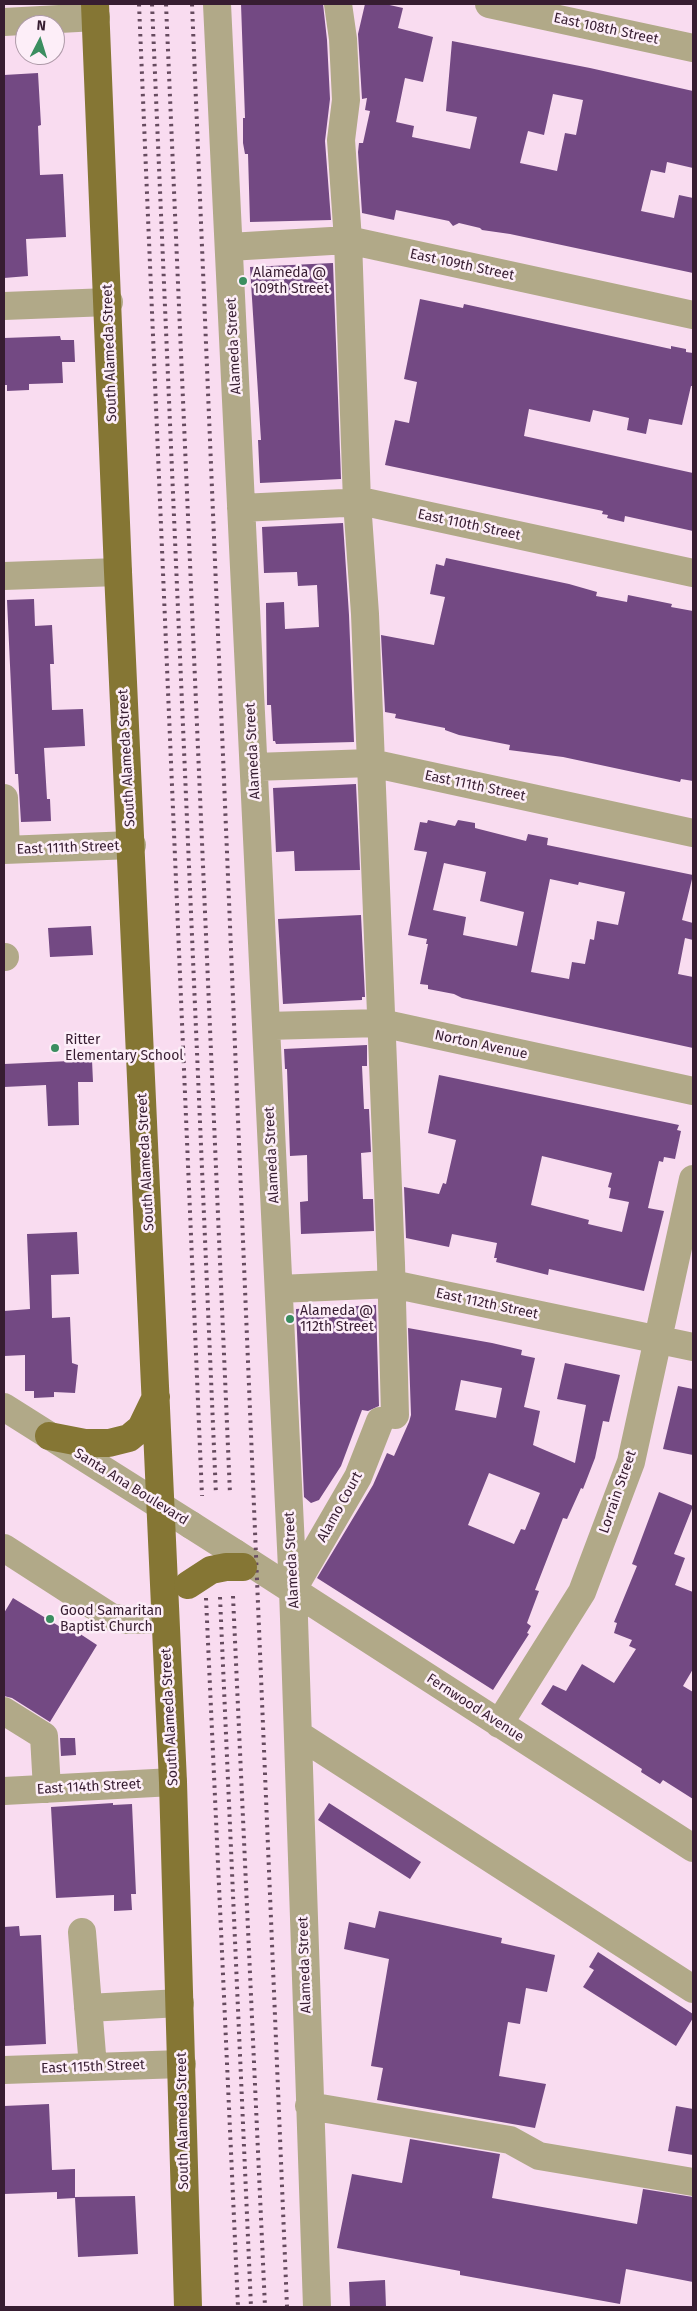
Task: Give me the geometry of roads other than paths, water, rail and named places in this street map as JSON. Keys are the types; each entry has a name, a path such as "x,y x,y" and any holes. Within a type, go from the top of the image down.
{"main road":[{"name":"South Alameda Street","path":"96,11 109,302 118,572 132,845 173,1782 188,2307"},
{"path":"49,1436 85,1443 109,1443 129,1438 141,1428 156,1395"},
{"path":"165,1619 176,1599 188,1584 211,1570 245,1562"}],"street":[{"name":"Alameda Street","path":"217,4 293,1590 317,2307"},
{"path":"338,4 344,48 346,100 341,140 348,240 358,502 365,614 392,1284"},
{"name":"East 108th Street","path":"489,4 693,48"},
{"path":"4,22 96,11"},
{"name":"East 109th Street","path":"229,247 348,240 693,316"},
{"path":"4,306 109,302"},
{"name":"East 110th Street","path":"242,508 358,502 693,573"},
{"path":"4,576 118,572"},
{"name":"East 111th Street","path":"254,768 371,763 693,833"},
{"path":"4,798 5,850"},
{"name":"East 111th Street","path":"5,850 132,845"},
{"name":"Norton Avenue","path":"266,1026 381,1023 693,1090"},
{"name":"Lorrain Street","path":"499,1724 582,1592 631,1462 693,1179"},
{"name":"East 112th Street","path":"279,1289 392,1284 693,1347"},
{"name":"Alamo Court","path":"293,1590 358,1477 387,1418 392,1284"},
{"name":"Santa Ana Boulevard","path":"4,1407 191,1525 245,1562"},
{"path":"4,1548 111,1617 127,1620 165,1619"},
{"name":"Fernwood Avenue","path":"245,1562 293,1590 693,1848"},
{"path":"4,1711 44,1736 47,1789"},
{"path":"299,1735 693,1989"},
{"name":"East 114th Street","path":"4,1791 173,1782"},
{"path":"82,1932 93,2067"},
{"path":"88,2008 180,2003"},
{"name":"East 115th Street","path":"4,2070 182,2064"},
{"path":"309,2106 510,2140 539,2156 693,2182"}],"railway":[{"path":"139,4 202,1496"},
{"path":"152,4 216,1495"},
{"path":"166,4 230,1494"},
{"path":"192,4 287,2307"},
{"path":"233,1596 265,2307"},
{"path":"220,1597 251,2307"},
{"path":"206,1598 238,2307"}],"place":[{"name":"Alameda @ 109th Street","path":"243,281"},
{"name":"Ritter Elementary School","path":"55,1048"},
{"name":"Alameda @ 112th Street","path":"290,1319"},
{"name":"Good Samaritan Baptist Church","path":"50,1619"}]}
